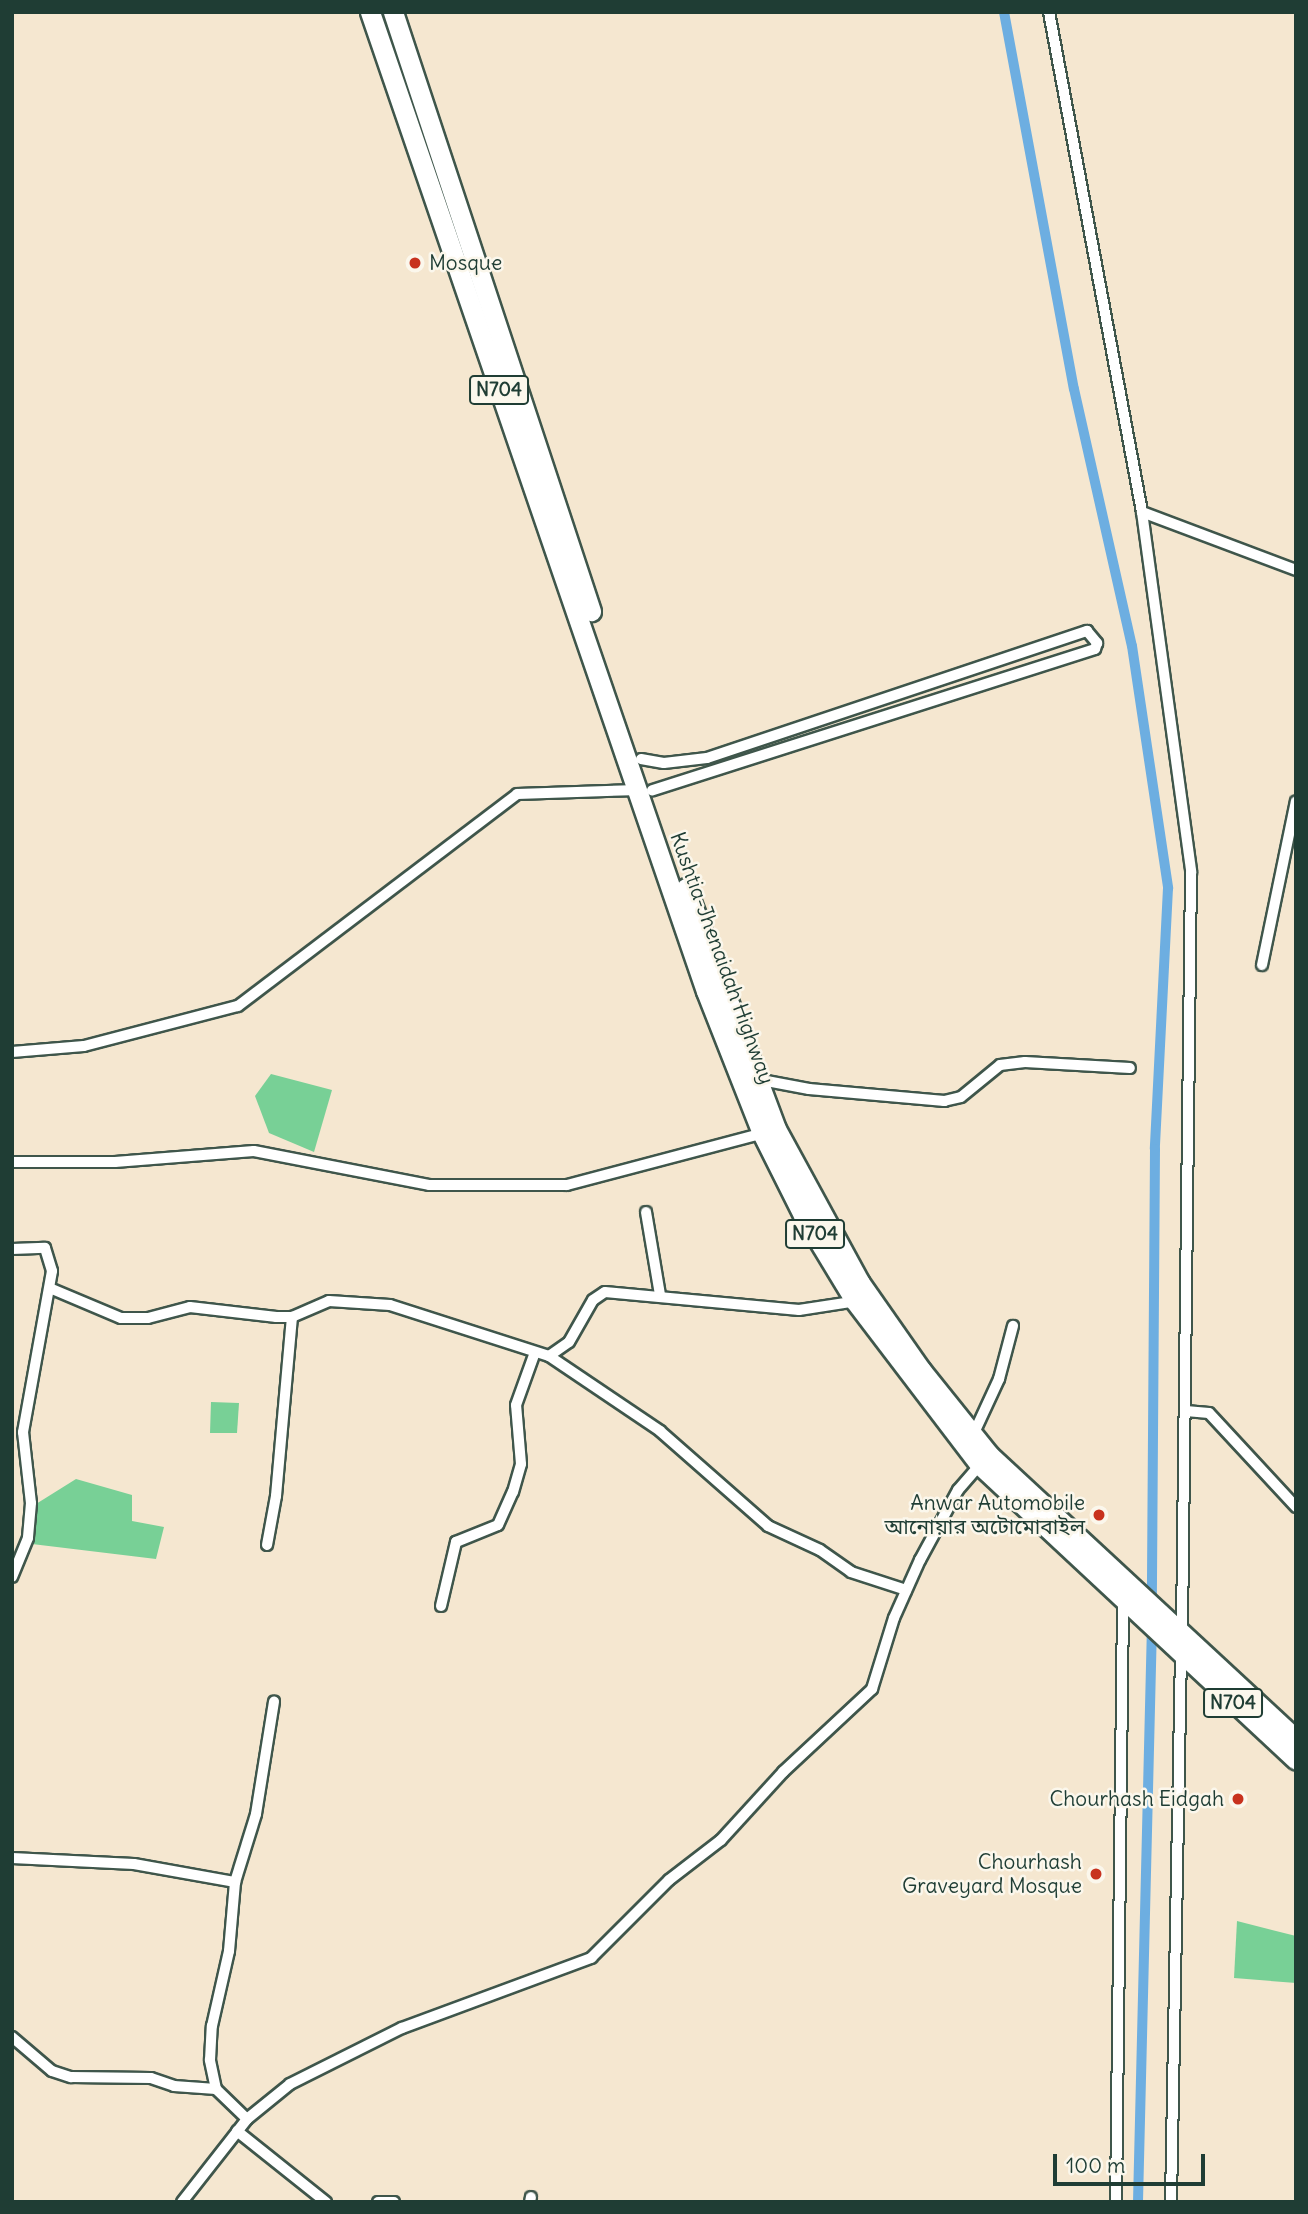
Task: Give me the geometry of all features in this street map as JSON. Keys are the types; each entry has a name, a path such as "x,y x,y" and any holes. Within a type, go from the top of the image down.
{"highway":[{"name":"Kushtia-Jhenaidah Highway","path":"370,12 642,777 756,1079 769,1131"},
{"name":"Kushtia-Jhenaidah Highway","path":"393,12 642,777 706,991 769,1131 800,1192 863,1300 984,1460 1124,1602 1296,1739"},
{"name":"Kushtia-Jhenaidah Highway","path":"863,1300 974,1433 984,1460 1127,1579 1178,1644 1296,1760"}],"street":[{"path":"1049,12 1142,512 1191,872 1186,1411 1178,1644 1171,2202"},
{"path":"1142,512 1296,570"},
{"path":"12,1052 84,1046 238,1006 517,794 642,777 1095,649 1097,643 1087,631 707,758 664,763 642,777"},
{"path":"1262,965 1296,801"},
{"path":"756,1079 809,1089 944,1101 961,1097 1000,1065 1025,1062 1130,1068"},
{"path":"12,1162 115,1162 254,1151 429,1185 567,1185 769,1131"},
{"path":"646,1212 660,1295"},
{"path":"12,1249 45,1248 52,1289 23,1432 31,1503 28,1538 12,1577"},
{"path":"52,1289 121,1318 148,1318 190,1307 292,1317 329,1301 390,1305 471,1328 534,1355 549,1356 660,1431 768,1526 820,1550 851,1572 906,1590"},
{"path":"549,1356 569,1342 593,1300 605,1292 799,1310 863,1300"},
{"path":"267,1545 276,1496 292,1317"},
{"path":"974,1433 999,1379 1013,1326"},
{"path":"441,1606 456,1542 498,1525 513,1492 520,1464 516,1405 534,1355"},
{"path":"1186,1411 1209,1413 1296,1507"},
{"path":"182,2202 247,2119 289,2084 402,2028 594,1956 669,1881 721,1840 783,1772 872,1689 906,1590 958,1490 984,1460"},
{"path":"1116,2202 1124,1602"},
{"path":"247,2119 216,2090 210,2060 212,2026 229,1951 235,1882 256,1814 274,1701"},
{"path":"12,1858 134,1864 235,1882"},
{"path":"12,2037 52,2071 71,2077 151,2078 174,2086 216,2090"},
{"path":"237,2131 326,2202"},
{"path":"378,2202 394,2202"}],"green space":[{"path":"271,1074 332,1090 314,1152 269,1133 255,1096"},
{"path":"211,1402 239,1403 237,1433 210,1433"},
{"path":"76,1479 132,1495 132,1521 164,1527 156,1559 32,1544 36,1504"},
{"path":"1237,1921 1296,1936 1296,1983 1234,1978"}],"waterway":[{"path":"1004,12 1074,389 1132,646 1168,888 1155,1149 1152,1608"},
{"path":"1138,2202 1152,1624"}],"place":[{"name":"Mosque","path":"415,263"},
{"name":"Anwar Automobile আনোয়ার অটোমোবাইল","path":"1099,1515"},
{"name":"Chourhash Eidgah","path":"1238,1799"},
{"name":"Chourhash Graveyard Mosque","path":"1096,1874"}]}
